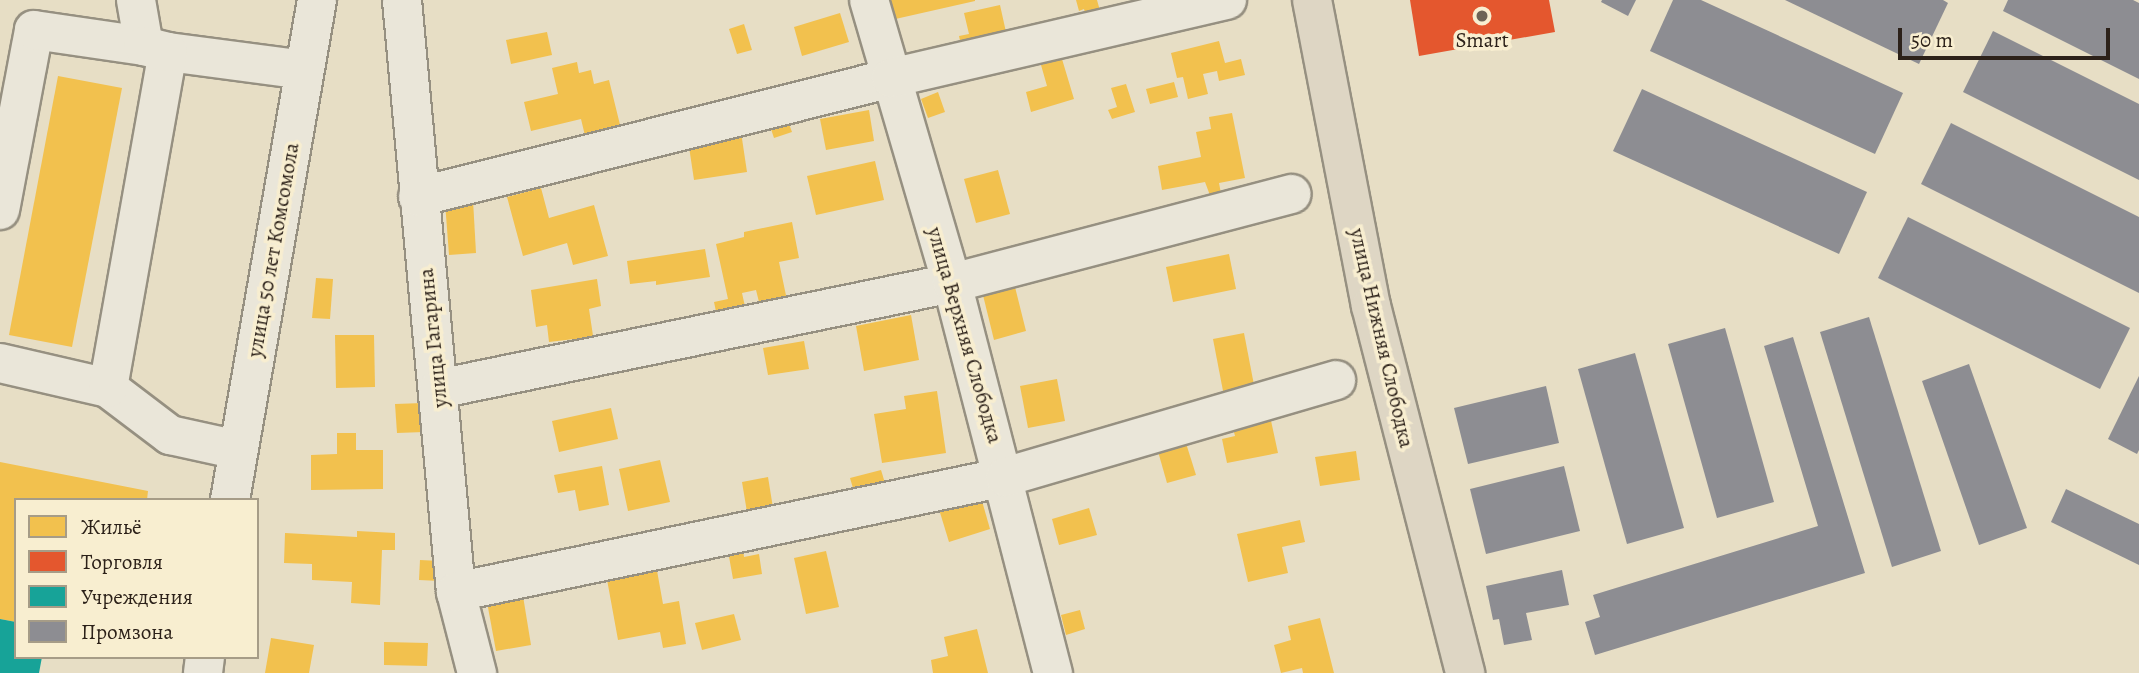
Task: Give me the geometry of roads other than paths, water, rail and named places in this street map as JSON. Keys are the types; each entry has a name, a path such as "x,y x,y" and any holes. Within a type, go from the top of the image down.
{"main road":[{"name":"улица Нижняя Слободка","path":"1312,0 1371,306 1465,673"}],"street":[{"path":"108,388 156,49 136,0"},
{"name":"улица 50 лет Комсомола","path":"230,498 317,0"},
{"name":"улица Гагарина","path":"402,0 456,592 477,673"},
{"name":"улица Верхняя Слободка","path":"869,0 952,283 1005,477 1053,673"},
{"path":"418,197 891,78 1227,0"},
{"path":"0,211 27,15 156,49 304,70"},
{"path":"438,389 952,283 1292,194"},
{"path":"0,363 108,388 170,435 238,450"},
{"path":"456,592 1005,477 1336,380"}],"place":[{"name":"Smart","path":"1482,16"}]}
